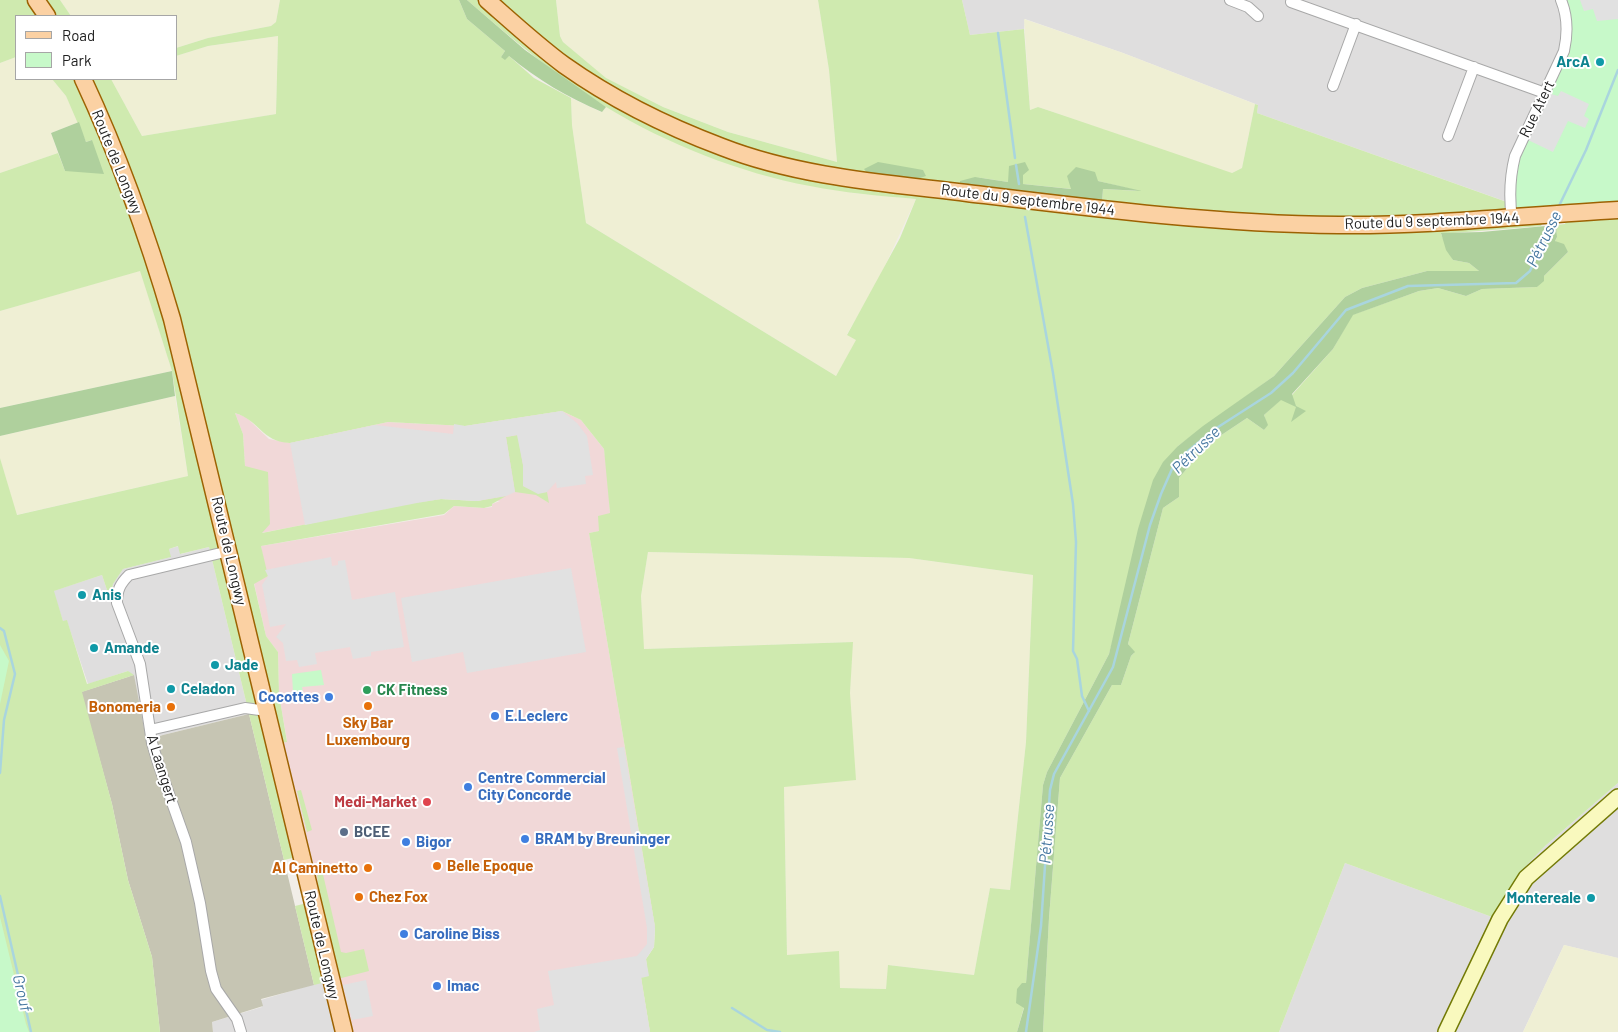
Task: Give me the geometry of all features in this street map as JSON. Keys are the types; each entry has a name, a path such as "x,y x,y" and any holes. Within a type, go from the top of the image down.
{"main road":[{"path":"36,0 46,15"},
{"path":"45,0 52,15"},
{"name":"Route du 9 septembre 1944","path":"487,0 562,63 601,90 660,121 724,148 830,175 1116,211 1337,225 1512,219 1618,210"},
{"name":"Route de Longwy","path":"83,80 116,154 150,246 172,319 344,1032"},
{"path":"1446,1032 1500,919 1526,878 1618,796"}],"street":[{"path":"1230,0 1248,7 1258,16"},
{"name":"Rue Atert","path":"1512,219 1510,203 1512,169 1523,137 1564,51 1567,37 1567,19 1561,0"},
{"path":"1291,2 1545,93"},
{"path":"1333,86 1356,24"},
{"path":"1448,136 1474,66"},
{"name":"A Laangert","path":"229,551 129,575 122,582 118,592 118,602 140,664 150,730 158,763 186,842 200,903 211,971 216,989 237,1019 241,1032"},
{"path":"150,730 244,708 267,711"}],"shaded area":[{"path":"60,0 280,0 276,22 271,26 208,38 178,47 178,15 70,15"},
{"path":"556,0 818,0 829,70 837,162 728,132 663,107 605,78 563,42 560,36"},
{"path":"962,0 1561,0 1567,37 1510,203 1257,113 1258,105 1123,53 1025,19 1024,29 970,35"},
{"path":"1580,0 1618,0 1618,19 1597,21 1593,9 1584,11"},
{"path":"1024,19 1123,53 1255,104 1242,168 1232,173 1225,173 1038,107 1030,110"},
{"path":"278,36 276,114 142,136 112,80 178,80 178,55 208,46"},
{"path":"15,57 15,80 53,80 66,96 79,122 51,133 58,153 0,173 0,63"},
{"path":"1561,91 1589,104 1584,116 1589,119 1585,128 1568,121 1553,152 1528,140 1551,94 1558,96"},
{"path":"571,98 601,112 606,107 697,151 852,193 916,199 876,285 847,334 857,340 836,376 586,223 572,125"},
{"path":"140,270 172,371 0,408 0,311"},
{"path":"175,396 188,476 16,515 0,458 0,436"},
{"path":"562,411 581,420 604,449 610,514 600,531 589,533 655,927 641,977 650,1032 344,1032 275,744 287,741 279,694 278,652 266,636 254,583 265,570 261,546 444,515 454,506 492,507 492,504 500,501 441,499 261,533 245,467 243,434 235,413 246,417 269,439 290,443 388,422 465,426"},
{"path":"562,411 577,423 587,436 593,475 585,476 586,484 557,488 556,482 547,492 538,494 523,486 523,465 517,435 506,437 515,492 506,496 477,501 441,499 305,525 290,443 375,425 453,434 454,424 465,426"},
{"path":"179,546 181,554 209,547 249,714 163,735 160,736 161,741 147,745 128,671 88,684 67,621 63,621 53,591 102,575 110,599 113,584 123,569 170,557 169,549"},
{"path":"648,552 909,558 1033,575 1026,742 1010,890 990,888 974,975 889,965 886,989 840,988 787,956 784,787 850,693 852,642 643,649 641,596"},
{"path":"331,557 332,566 338,565 338,561 345,560 352,600 395,592 404,647 371,652 371,656 353,659 350,647 315,653 317,664 299,667 297,660 286,661 283,643 276,637 286,624 270,627 262,585 268,576 265,570"},
{"path":"571,568 586,652 467,673 463,652 412,662 401,598"},
{"path":"134,675 147,744 160,741 160,736 163,735 249,714 314,985 261,999 263,1006 212,1022 213,1032 160,1032 152,957 128,880 112,804 81,692"},
{"path":"624,747 655,927 654,947 646,959 649,976 641,978 650,1032 534,1032 540,1030 537,1009 554,1005 548,971 637,956 647,944 647,928 617,748"},
{"path":"1618,783 1618,958 1564,945 1523,1032 1279,1032 1345,863 1492,917 1519,872 1545,846"},
{"path":"1564,945 1618,958 1618,1032 1523,1032"},
{"path":"331,979 344,1032 213,1032 212,1022 262,1007 261,1000"},
{"path":"366,980 373,1016 352,1020 343,985"}],"green space":[{"path":"0,0 60,0 70,15 15,15 15,57 0,63"},
{"path":"280,0 459,0 467,19 505,51 501,57 509,56 534,78 571,98 572,125 586,223 836,376 856,340 847,335 900,238 916,199 836,191 810,186 731,165 679,145 629,120 569,83 467,0 556,0 560,36 563,42 606,78 663,107 728,132 837,162 829,70 818,0 962,0 970,35 1024,29 1030,110 1038,107 1232,173 1242,168 1255,104 1258,105 1257,113 1546,216 1541,226 1441,234 1453,260 1469,263 1479,271 1427,271 1362,288 1345,297 1274,376 1178,446 1119,617 1109,654 1047,772 1043,785 1026,984 1022,983 1024,1007 1017,1032 650,1032 641,977 648,976 646,959 654,947 655,927 589,533 599,531 598,516 610,513 604,449 581,420 562,411 465,426 388,422 290,443 273,439 250,420 235,413 243,434 245,466 268,472 270,524 262,533 413,503 441,499 477,501 506,496 492,504 492,506 484,508 454,506 444,514 261,546 268,576 254,584 266,636 278,652 279,694 287,742 275,744 301,856 284,860 209,547 180,554 178,546 169,549 171,557 123,569 113,584 110,599 102,575 54,591 63,621 67,620 87,684 128,671 134,675 82,692 112,804 128,880 152,957 160,1032 0,1032 0,458 17,515 188,476 172,371 140,271 0,311 0,173 58,153 65,171 92,140 86,142 66,96 53,80 112,80 142,136 276,114 278,36 208,46 178,55 178,47 208,38 271,26 276,22","holes":["1023,175 1023,184 1072,189 1098,181 1139,191 1103,189 1102,202 975,177 1008,182","648,552 909,558 1033,575 1026,742 1010,890 990,888 974,975 888,965 886,989 840,988 839,951 787,955 784,787 856,780 850,693 853,642 644,649 641,596"]},
{"path":"459,0 467,0 525,50 606,107 602,112 589,106 542,80 509,56 505,60 501,57 505,51 467,19"},
{"path":"1561,0 1618,0 1618,210 1512,219 1512,169 1564,51"},
{"path":"79,122 86,142 92,140 104,174 65,171 51,133"},
{"path":"878,162 923,170 926,176 914,180 868,174 864,169"},
{"path":"1025,162 1029,170 1023,175 1023,184 1071,189 1067,176 1076,167 1095,172 1098,181 1142,191 1103,189 1102,202 960,186 960,181 975,177 1008,182 1009,166"},
{"path":"1618,211 1618,783 1545,846 1520,872 1492,917 1345,863 1279,1032 1043,1032 1049,918 1060,778 1112,685 1121,685 1131,656 1134,653 1128,644 1163,508 1179,497 1179,478 1208,444 1247,418 1264,430 1267,425 1264,415 1281,399 1292,395 1333,349 1352,315 1419,291 1438,288 1466,296 1482,289 1537,287 1544,276 1568,252 1555,241 1557,237 1556,225 1565,224 1569,214"},
{"path":"1556,225 1557,237 1555,241 1564,244 1568,252 1544,276 1544,281 1537,287 1482,289 1466,296 1438,288 1419,291 1353,315 1333,349 1292,394 1296,406 1306,411 1291,422 1296,407 1281,400 1264,415 1268,425 1264,430 1247,418 1208,444 1179,478 1179,497 1163,508 1128,644 1135,652 1131,656 1121,685 1112,685 1060,778 1049,918 1043,1032 1017,1032 1024,1008 1016,1003 1017,989 1022,983 1026,983 1043,785 1047,772 1109,654 1138,529 1153,480 1163,462 1178,446 1203,426 1274,376 1345,297 1362,288 1427,271 1479,271 1469,263 1453,260 1446,250 1441,233 1482,232"},
{"path":"172,371 175,396 0,436 0,408"},
{"path":"518,435 523,465 523,486 538,493 547,492 549,503 536,495 515,492 506,437"},
{"path":"0,645 9,661 0,704"},
{"path":"321,670 324,685 302,687 304,696 293,692 292,674"},
{"path":"301,790 312,830 307,832 297,791"},
{"path":"322,870 341,952 346,953 364,949 369,971 314,985 295,906 319,900 317,872"},
{"path":"0,917 26,1024 29,1032 0,1032"}],"waterway":[{"path":"998,33 1015,158"},
{"name":"Pétrusse","path":"1558,208 1586,150 1618,70"},
{"path":"1016,165 1019,184"},
{"path":"1025,217 1053,373 1073,504 1076,542 1073,651 1077,659 1082,696 1089,711"},
{"name":"Pétrusse","path":"1026,1032 1041,926 1050,790 1054,774 1113,667 1150,525 1172,469 1188,451 1215,429 1271,393 1293,373 1346,310 1408,286 1516,283 1530,271 1552,220"},
{"name":"Grouf","path":"0,628 4,631 15,674 4,720 0,773"},
{"name":"Grouf","path":"0,896 31,1032"},
{"path":"732,1008 767,1030 780,1032"}],"place":[{"name":"ArcA","path":"1600,62"},
{"name":"Anis","path":"82,595"},
{"name":"Amande","path":"94,648"},
{"name":"Jade","path":"215,665"},
{"name":"Celadon","path":"171,689"},
{"name":"CK Fitness","path":"367,690"},
{"name":"Cocottes","path":"329,697"},
{"name":"Sky Bar Luxembourg","path":"368,706"},
{"name":"Bonomeria","path":"171,707"},
{"name":"E.Leclerc","path":"495,716"},
{"name":"Centre Commercial City Concorde","path":"468,787"},
{"name":"Medi-Market","path":"427,802"},
{"name":"BCEE","path":"344,832"},
{"name":"BRAM by Breuninger","path":"525,839"},
{"name":"Bigor","path":"406,842"},
{"name":"Belle Epoque","path":"437,866"},
{"name":"Al Caminetto","path":"368,868"},
{"name":"Chez Fox","path":"359,897"},
{"name":"Montereale","path":"1591,898"},
{"name":"Caroline Biss","path":"404,934"},
{"name":"Imac","path":"437,986"}]}
